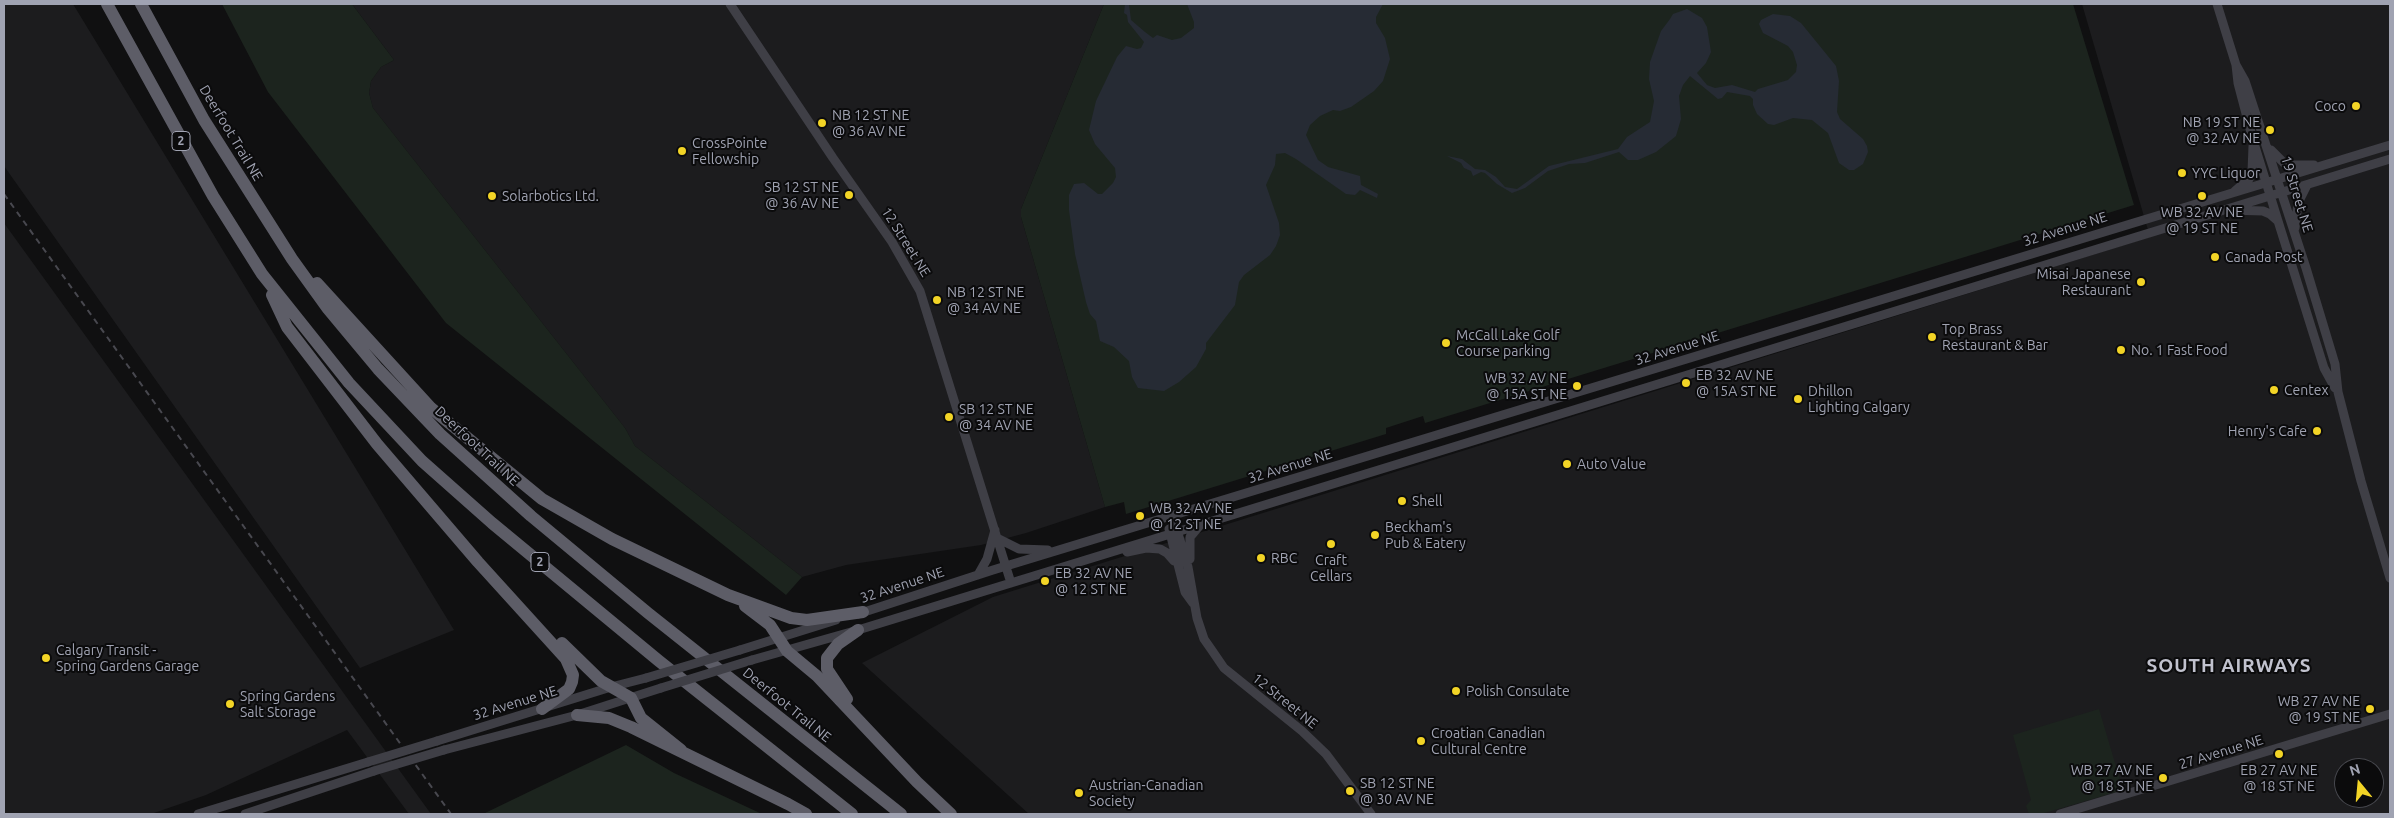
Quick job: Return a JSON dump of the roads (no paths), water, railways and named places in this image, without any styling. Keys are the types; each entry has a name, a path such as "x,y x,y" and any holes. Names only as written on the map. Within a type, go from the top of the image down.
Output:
{"highway":[{"name":"2","path":"107,4 213,196 262,274 349,383 422,461 492,523 658,661 852,814"},
{"name":"Deerfoot Trail NE","path":"140,4 204,120 292,259 328,309 378,369 440,434 516,504 648,613 901,814"},
{"path":"292,259 330,296 430,408 542,499 612,539 728,595 791,618 807,620 863,612"},
{"path":"262,274 287,327 376,444 478,562 566,659 573,675 569,689 542,709"},
{"path":"478,562 601,681 631,698 641,718 681,750"},
{"path":"728,595 761,617 786,651 817,676 951,814"},
{"path":"858,630 831,651 827,658 827,669 842,692 894,757"},
{"path":"578,714 609,718 681,750 806,814"}],"main road":[{"name":"12 Street NE","path":"730,4 833,158 892,242 920,291 1011,583"},
{"name":"19 Street NE","path":"2217,4 2236,65 2238,83 2253,140 2278,221 2324,368 2338,392"},
{"name":"19 Street NE","path":"2236,65 2245,81 2267,144 2295,234 2334,364 2338,392 2361,481 2390,578"},
{"path":"2232,193 2248,180 2252,172 2253,140"},
{"path":"2267,144 2286,165 2324,165"},
{"name":"32 Avenue NE","path":"198,814 611,687 740,650 1058,550 2278,180 2390,144"},
{"name":"32 Avenue NE","path":"245,814 374,771 578,714 752,660 858,630 2390,159"},
{"path":"2295,234 2298,203 2307,185"},
{"path":"2224,210 2262,211 2270,214 2278,221"},
{"name":"12 Street NE","path":"1169,517 1177,565 1185,592 1193,602"},
{"path":"1188,567 1190,537 1201,524"},
{"name":"12 Street NE","path":"1173,532 1188,567 1193,590 1193,602 1204,638 1224,668 1302,731 1326,754 1371,814"},
{"path":"978,575 987,559 996,533 1019,549 1058,550"},
{"path":"1100,555 1121,554 1153,548 1167,553 1177,565"},
{"name":"27 Avenue NE","path":"2060,814 2390,714"}],"railway":[{"path":"4,194 451,814"}],"place":[{"name":"Coco","path":"2356,106"},
{"name":"NB 12 ST NE @ 36 AV NE","path":"822,123"},
{"name":"NB 19 ST NE @ 32 AV NE","path":"2270,130"},
{"name":"CrossPointe Fellowship","path":"682,151"},
{"name":"YYC Liquor","path":"2182,173"},
{"name":"SB 12 ST NE @ 36 AV NE","path":"849,195"},
{"name":"Solarbotics Ltd.","path":"492,196"},
{"name":"WB 32 AV NE @ 19 ST NE","path":"2202,196"},
{"name":"Canada Post","path":"2215,257"},
{"name":"Misai Japanese Restaurant","path":"2141,282"},
{"name":"NB 12 ST NE @ 34 AV NE","path":"937,300"},
{"name":"Top Brass Restaurant & Bar","path":"1932,337"},
{"name":"McCall Lake Golf Course parking","path":"1446,343"},
{"name":"No. 1 Fast Food","path":"2121,350"},
{"name":"EB 32 AV NE @ 15A ST NE","path":"1686,383"},
{"name":"WB 32 AV NE @ 15A ST NE","path":"1577,386"},
{"name":"Centex","path":"2274,390"},
{"name":"Dhillon Lighting Calgary","path":"1798,399"},
{"name":"SB 12 ST NE @ 34 AV NE","path":"949,417"},
{"name":"Henry's Cafe","path":"2317,431"},
{"name":"Auto Value","path":"1567,464"},
{"name":"Shell","path":"1402,501"},
{"name":"WB 32 AV NE @ 12 ST NE","path":"1140,516"},
{"name":"Beckham's Pub & Eatery","path":"1375,535"},
{"name":"Craft Cellars","path":"1331,544"},
{"name":"RBC","path":"1261,558"},
{"name":"EB 32 AV NE @ 12 ST NE","path":"1045,581"},
{"name":"Calgary Transit - Spring Gardens Garage","path":"46,658"},
{"name":"Polish Consulate","path":"1456,691"},
{"name":"Spring Gardens Salt Storage","path":"230,704"},
{"name":"WB 27 AV NE @ 19 ST NE","path":"2370,709"},
{"name":"Croatian Canadian Cultural Centre","path":"1421,741"},
{"name":"EB 27 AV NE @ 18 ST NE","path":"2279,754"},
{"name":"WB 27 AV NE @ 18 ST NE","path":"2163,778"},
{"name":"SB 12 ST NE @ 30 AV NE","path":"1350,791"},
{"name":"Austrian-Canadian Society","path":"1079,793"}],"district":[{"name":"SOUTH AIRWAYS","path":"2229,666"}]}
